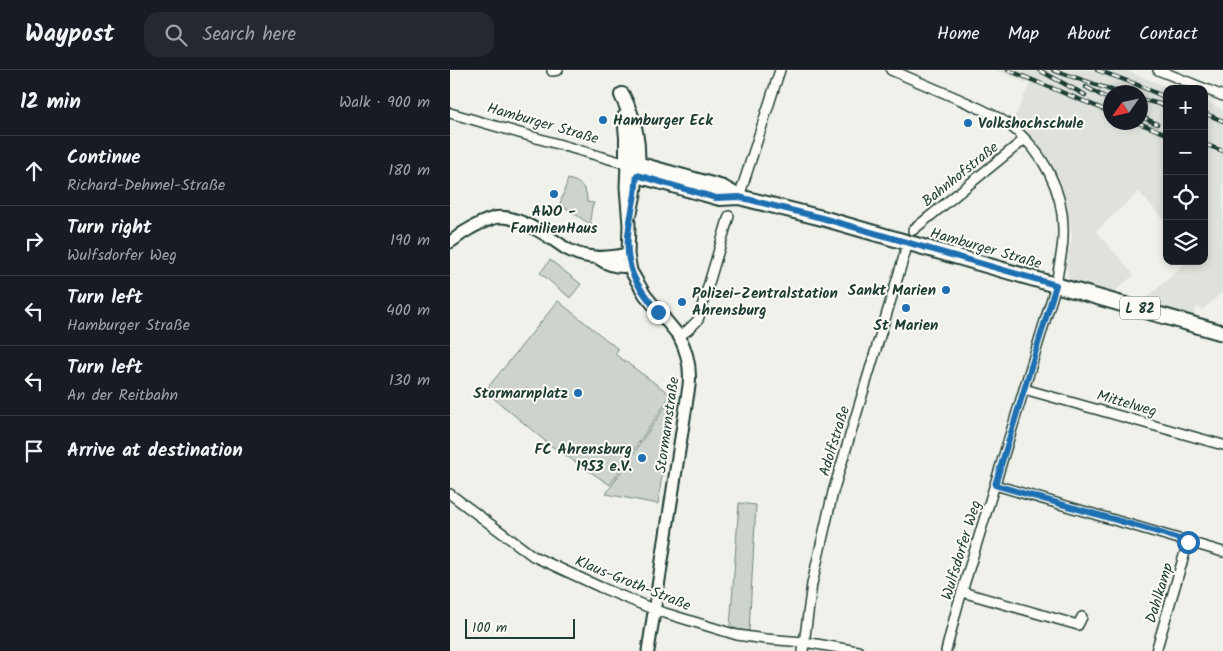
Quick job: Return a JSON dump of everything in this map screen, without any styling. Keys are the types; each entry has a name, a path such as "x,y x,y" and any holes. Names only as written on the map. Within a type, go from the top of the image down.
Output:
{"main road":[{"name":"Hamburger Straße","path":"634,168 716,198 739,197 822,218 911,236 1056,285 1223,332"}],"street":[{"path":"739,197 780,70"},
{"name":"Bahnhofstraße","path":"891,70 981,109 1008,124 1035,151 1055,184 1059,201 1064,236 1056,285"},
{"path":"1158,70 1223,96"},
{"name":"Hamburger Straße","path":"450,113 634,168"},
{"name":"Bahnhofstraße","path":"911,236 1025,139"},
{"path":"450,242 464,232 494,218 509,218 534,228 570,251 582,255 629,260 629,225 635,194 634,168"},
{"path":"679,336 698,320 729,216"},
{"path":"450,236 464,232"},
{"name":"Adolfstraße","path":"803,647 814,576 833,492 911,236"},
{"name":"Stormarnstraße","path":"629,260 634,276 645,296 683,343 689,364 690,378 648,651"},
{"name":"Wulfsdorfer Weg","path":"946,651 962,592 1056,285"},
{"name":"Mittelweg","path":"1024,389 1223,445"},
{"path":"995,485 1223,552"},
{"name":"Klaus-Groth-Straße","path":"450,494 533,556 600,588 655,610 737,635 803,647 858,651"},
{"name":"Dahlkamp","path":"1156,651 1188,542"},
{"path":"962,592 1078,626 1082,617"}],"shaded area":[{"path":"995,70 1125,70 1163,85 1163,219 1139,192 1096,231 1134,275 1114,292 1070,279 1066,266 1072,236 1062,185 1057,174 1037,148 1008,130 1030,84"},
{"path":"1208,103 1223,109 1223,292 1202,310 1197,306 1193,318 1140,304 1184,265 1208,265"},
{"path":"568,179 582,186 585,189 587,202 594,203 592,206 591,225 560,204"},
{"path":"550,260 581,284 570,298 540,273"},
{"name":"Stormarnplatz","path":"558,301 618,349 615,354 671,395 610,485 550,445 485,391"},
{"path":"671,398 658,504 606,494"},
{"path":"739,503 756,505 749,631 730,628"}],"railway":[{"path":"1008,70 1103,109"},
{"path":"1039,70 1085,95"},
{"path":"1053,70 1103,87"},
{"path":"1097,70 1163,96"},
{"path":"1086,87 1103,96"},
{"path":"1148,101 1163,105"},
{"path":"1208,115 1223,121"},
{"path":"1148,120 1157,124"},
{"path":"1148,127 1163,132"},
{"path":"1208,145 1223,151"}],"place":[{"name":"Hamburger Eck","path":"603,120"},
{"name":"Volkshochschule","path":"968,123"},
{"name":"AWO - FamilienHaus","path":"554,194"},
{"name":"Sankt Marien","path":"946,290"},
{"name":"Polizei-Zentralstation Ahrensburg","path":"682,302"},
{"name":"St Marien","path":"906,308"},
{"name":"Stormarnplatz","path":"578,393"},
{"name":"FC Ahrensburg 1953 e.V.","path":"642,458"}],"route":[{"path":"658,312 645,296 631,270 628,254 629,225 637,175 716,198 739,197 822,218 1056,285 995,485 1188,542"}]}
